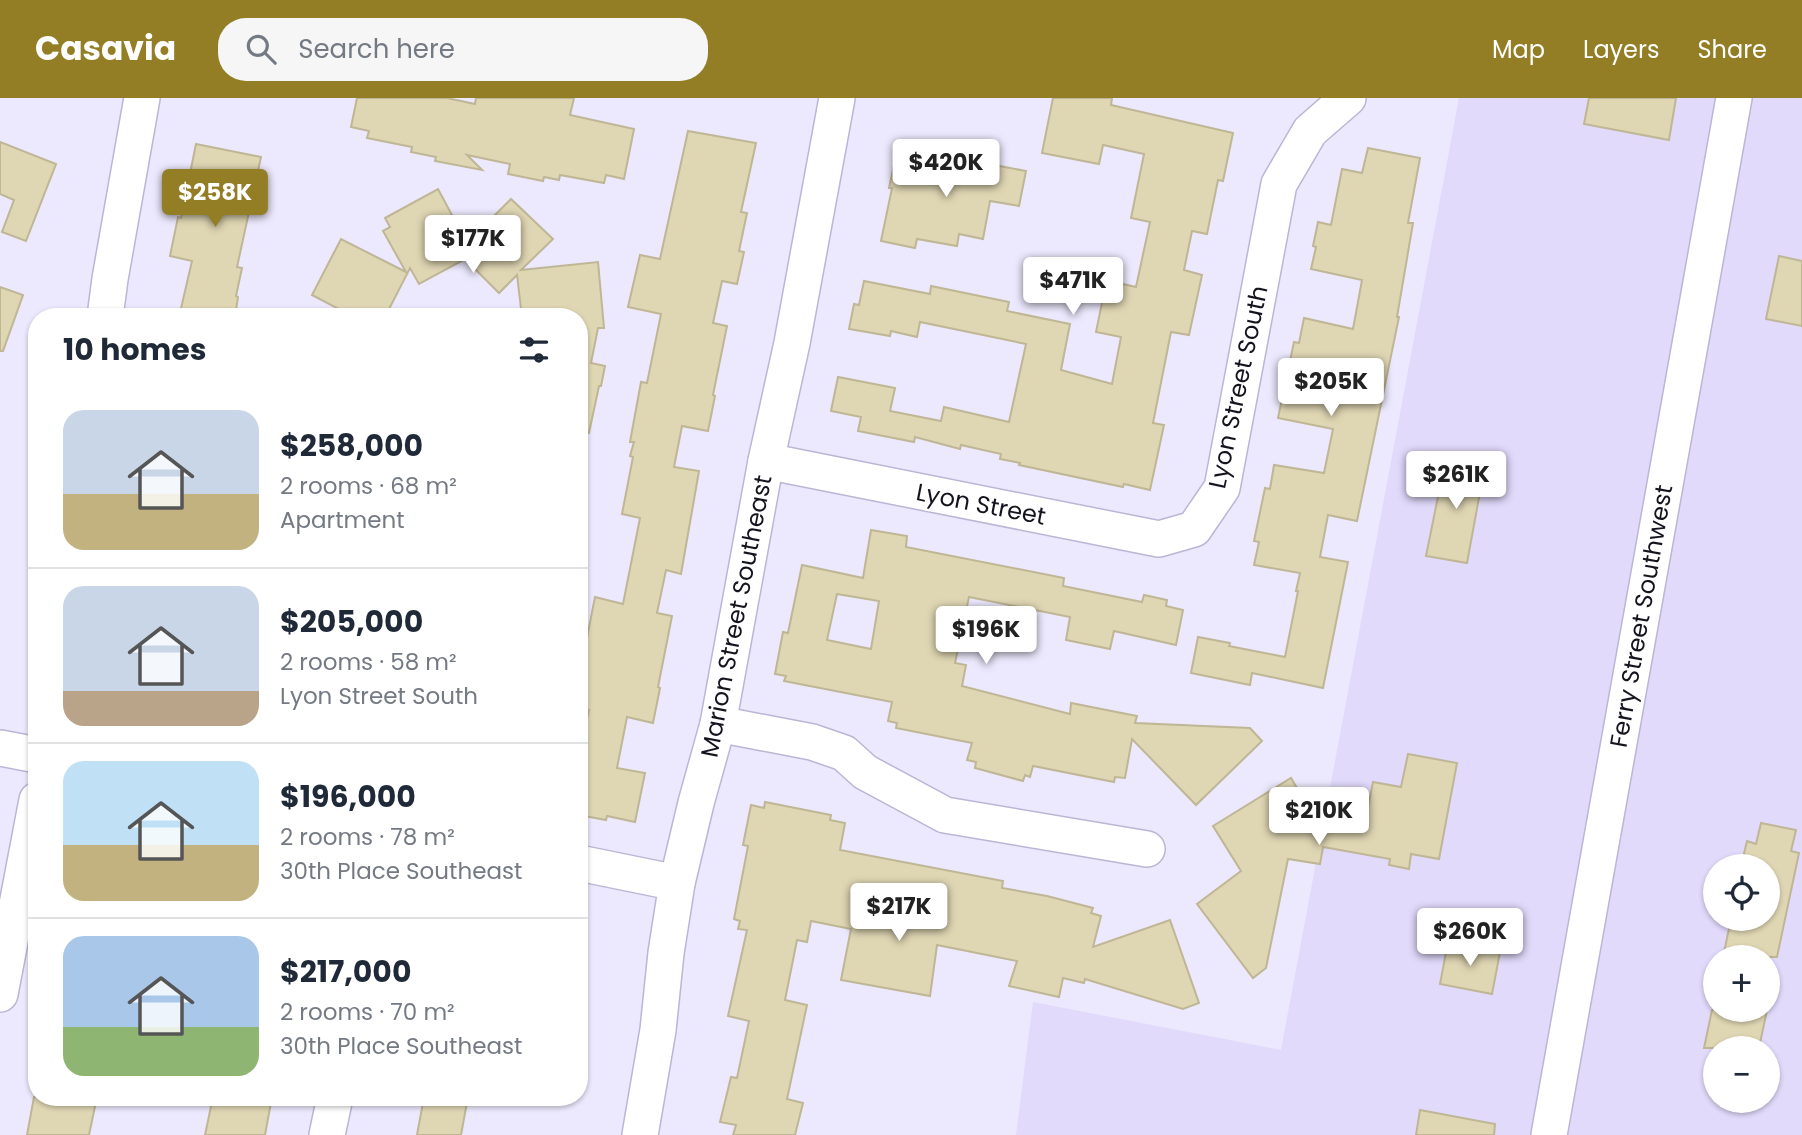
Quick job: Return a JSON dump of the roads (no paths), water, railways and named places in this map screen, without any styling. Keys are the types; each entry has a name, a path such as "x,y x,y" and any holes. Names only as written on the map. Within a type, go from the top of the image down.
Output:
{"street":[{"path":"106,308 142,98"},
{"name":"Marion Street Southeast","path":"640,1135 658,1030 677,883 718,724 837,98"},
{"name":"Lyon Street South","path":"1194,529 1222,488 1279,184 1310,131 1348,98"},
{"name":"Ferry Street Southwest","path":"1549,1135 1734,98"},
{"name":"Lyon Street","path":"766,461 1159,539 1194,529"},
{"path":"718,724 812,742 844,753 866,772 945,815 1147,849"},
{"path":"0,747 28,753"},
{"path":"0,994 28,847"},
{"path":"588,865 677,883"},
{"path":"327,1135 333,1106"}]}
